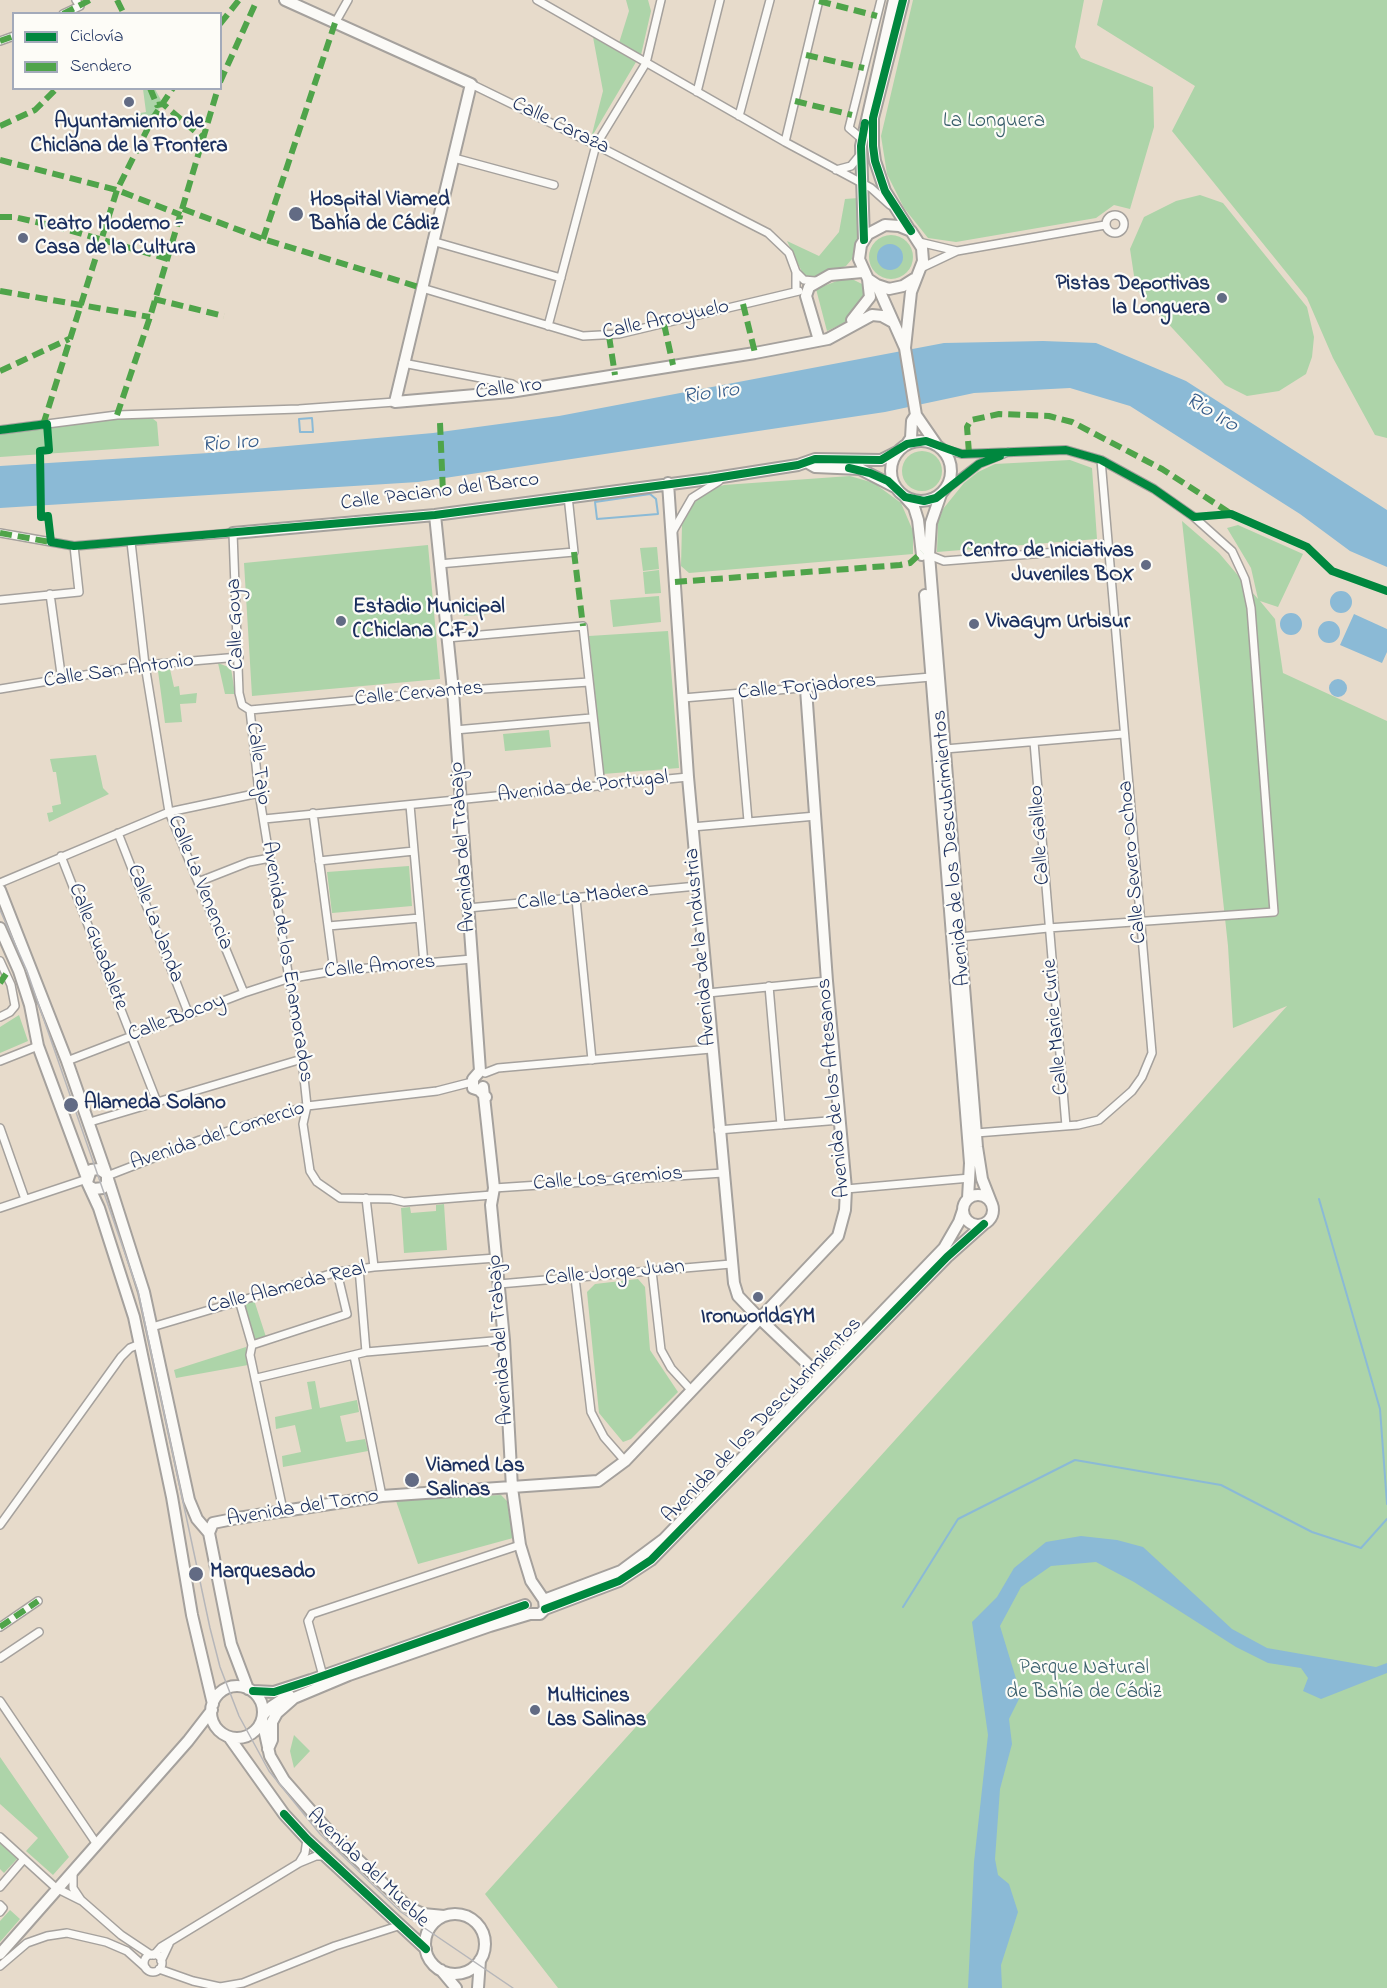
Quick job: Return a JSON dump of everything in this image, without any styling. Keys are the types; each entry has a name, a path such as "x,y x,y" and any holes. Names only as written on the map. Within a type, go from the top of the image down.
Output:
{"main road":[{"name":"Calle Caraza","path":"285,0 471,84"},
{"path":"864,240 862,145 894,0"},
{"path":"903,0 872,131 874,161 879,175 897,212 919,242 923,255 921,268 914,279 905,348"},
{"path":"395,402 471,84"},
{"path":"911,231 899,225 885,225 873,230 864,240 859,252 869,279 905,348 916,415 929,438 950,459 952,472 943,492 924,501 905,497 896,488 891,470 897,452 911,438 912,421 916,415"},
{"path":"819,340 801,293 815,281 830,275 869,279 896,288 914,279"},
{"name":"Calle Iro","path":"819,340 850,322 865,307 870,297 869,279"},
{"name":"Calle Iro","path":"395,402 488,394 755,352 838,336 872,315 882,316 893,322"},
{"path":"907,444 926,441 940,447"},
{"name":"Calle Paciano del Barco","path":"233,533 435,515 731,476 808,463 815,459 881,460 897,452"},
{"name":"Calle Paciano del Barco","path":"808,463 816,467 860,470 888,481 896,488"},
{"name":"Avenida de la Industria","path":"668,483 687,777 708,993 718,1130 735,1290 759,1318 820,1376"},
{"name":"Avenida de los Descubrimientos","path":"943,492 931,523 930,555 976,1134 980,1168 991,1202"},
{"name":"Avenida de los Descubrimientos","path":"905,497 914,507 921,531 970,1178 968,1198"},
{"name":"Avenida del Trabajo","path":"435,515 453,691 472,959 483,1072"},
{"name":"Avenida de los Artesanos","path":"512,1488 597,1481 625,1461 838,1236 845,1210 846,1189 827,981 806,689"},
{"path":"0,890 90,1122 144,1292 189,1500 197,1519 209,1533 231,1644 251,1690 262,1704 263,1717"},
{"path":"0,928 20,971 38,1046 125,1284 172,1497 213,1721 224,1734"},
{"path":"480,1089 474,1076 483,1072"},
{"name":"Avenida del Trabajo","path":"480,1089 493,1192 512,1488 520,1545 531,1581"},
{"path":"87,1181 93,1170 107,1176"},
{"path":"87,1181 99,1190 105,1186 107,1176"},
{"path":"980,1195 991,1202 993,1214 984,1224 975,1225 968,1221 963,1210 968,1198 980,1195"},
{"name":"Avenida de los Descubrimientos","path":"543,1602 621,1571 652,1550 944,1248 963,1210"},
{"name":"Avenida de los Descubrimientos","path":"543,1602 619,1581 651,1560 947,1257 984,1224"},
{"name":"Avenida del Torno","path":"209,1533 213,1523 283,1510 382,1496 512,1488"},
{"path":"531,1581 543,1602"},
{"path":"531,1581 528,1606 537,1616 543,1602"},
{"path":"0,1954 188,1741 219,1695 228,1688 238,1686 251,1690 274,1692 543,1602"},
{"path":"268,1749 272,1740 273,1722 285,1705 294,1698 528,1606"},
{"path":"188,1741 209,1731 248,1736 257,1729 271,1707 296,1692 349,1675"},
{"name":"Avenida del Mueble","path":"263,1717 268,1749 276,1768 295,1795 398,1900 423,1914 444,1916"},
{"name":"Avenida del Mueble","path":"224,1734 284,1814 307,1839 398,1926 426,1949"},
{"path":"456,1988 431,1962 426,1949 428,1931 444,1916 459,1914 479,1925 485,1940 480,1960 478,1988"},
{"path":"441,1970 461,1973 480,1960"}],"street":[{"path":"335,23 348,0"},
{"path":"537,0 877,192 897,212"},
{"path":"548,327 596,145 646,63 661,0"},
{"path":"697,92 720,0"},
{"path":"739,116 770,0"},
{"path":"785,142 819,0"},
{"path":"836,170 851,166 862,145 849,128 881,0"},
{"path":"66,12 78,3"},
{"name":"Calle Caraza","path":"471,84 768,233 789,253 801,293"},
{"path":"454,158 554,185"},
{"path":"921,268 957,251 1106,225"},
{"path":"432,241 561,278"},
{"path":"919,242 957,251"},
{"path":"796,272 804,280 815,281"},
{"name":"Calle Arroyuelo","path":"422,288 583,336 609,336 801,293"},
{"path":"403,363 512,384 520,389"},
{"path":"488,394 494,387 489,379"},
{"name":"Calle Iro","path":"0,430 117,415 395,402"},
{"path":"940,447 962,454 1066,450 1101,460 1154,489 1194,517 1232,551 1245,579 1251,608 1274,912 1048,928 960,937"},
{"path":"943,492 979,464 1008,452"},
{"name":"Calle Severo Ochoa","path":"976,1134 1089,1123 1108,1114 1132,1090 1149,1064 1152,1037 1139,921 1101,460"},
{"path":"671,536 692,498 712,483 731,476"},
{"path":"439,564 574,552 567,496"},
{"name":"Calle Paciano del Barco","path":"0,533 74,546 233,533"},
{"name":"Calle Goya","path":"233,533 239,693 242,705 250,710"},
{"name":"Calle La Venencia","path":"131,542 145,665 169,812 244,993"},
{"path":"0,600 79,592 74,546"},
{"path":"930,555 944,561 956,561 1108,548"},
{"path":"50,594 62,681"},
{"path":"447,638 583,626 591,718 601,787"},
{"name":"Calle San Antonio","path":"0,689 62,681 145,665 239,657"},
{"name":"Calle Forjadores","path":"683,698 931,677"},
{"name":"Calle Cervantes","path":"250,710 453,691 589,682"},
{"path":"737,694 748,821"},
{"name":"Calle Tajo","path":"250,710 264,819"},
{"path":"455,730 591,718"},
{"path":"945,749 1123,734"},
{"name":"Calle Galileo","path":"1034,742 1048,928"},
{"name":"Avenida de Portugal","path":"264,819 687,777"},
{"path":"0,883 169,812 259,793"},
{"path":"410,805 424,964"},
{"path":"313,813 334,971"},
{"path":"692,827 816,816"},
{"name":"Avenida de los Enamorados","path":"264,819 302,1059 307,1106 303,1124 307,1161 314,1176 340,1198 366,1198"},
{"name":"Calle La Janda","path":"118,833 189,1015"},
{"path":"320,861 414,851"},
{"name":"Calle Guadalete","path":"62,856 157,1102"},
{"path":"198,882 249,862 270,858"},
{"name":"Calle La Madera","path":"468,908 697,886"},
{"path":"576,899 592,1060"},
{"path":"328,926 420,918"},
{"name":"Calle Marie Curie","path":"1048,928 1066,1126"},
{"name":"Calle Amores","path":"288,979 334,971 472,959"},
{"path":"0,961 15,1006 10,1012 0,1017"},
{"path":"0,983 6,975"},
{"name":"Calle Bocoy","path":"67,1061 244,993 288,979"},
{"path":"708,993 827,981"},
{"path":"769,986 781,1125"},
{"path":"0,1061 38,1046"},
{"path":"483,1072 498,1068 711,1049"},
{"path":"90,1122 302,1059"},
{"name":"Avenida del Comercio","path":"107,1176 200,1140 307,1106 438,1091 480,1089"},
{"path":"718,1130 840,1120"},
{"path":"0,1128 3,1146 25,1200"},
{"name":"Calle Los Gremios","path":"366,1198 373,1200 391,1198 404,1202 493,1192 723,1173"},
{"path":"846,1189 970,1178"},
{"path":"0,1208 87,1181"},
{"path":"366,1198 374,1267"},
{"name":"Calle Alameda Real","path":"152,1327 337,1272 359,1268 496,1258"},
{"name":"Calle Jorge Juan","path":"499,1284 731,1264"},
{"path":"359,1268 366,1352"},
{"path":"652,1271 661,1350 671,1368 692,1391"},
{"path":"252,1345 347,1314 337,1272"},
{"path":"575,1278 591,1412 604,1437 625,1461"},
{"path":"239,1300 252,1345 250,1355 257,1378 283,1510"},
{"path":"257,1378 366,1352 504,1340"},
{"path":"0,1525 121,1358 130,1348 140,1344"},
{"path":"354,1356 382,1496"},
{"path":"323,1676 308,1621 312,1614 520,1545"},
{"path":"0,1627 38,1602"},
{"path":"0,1658 39,1632"},
{"path":"0,1701 96,1843"},
{"path":"0,1837 57,1888 81,1900 121,1935 152,1955 160,1965 193,1981 220,1987 238,1984 398,1926"},
{"path":"299,1863 305,1853 307,1839"},
{"path":"146,1968 144,1962 161,1947 299,1863 312,1857 325,1856"},
{"path":"0,1887 24,1859"},
{"path":"73,1870 73,1888 81,1900"},
{"path":"0,1966 27,1944 47,1936 67,1933 106,1942 136,1956"},
{"path":"121,1935 146,1968 152,1972 160,1965 169,1944"}],"green space":[{"path":"626,0 648,0 651,11 641,55 619,43 629,11"},
{"name":"La Longuera","path":"913,0 1084,0 1075,47 1081,58 1153,87 1154,127 1130,209 1114,205 1096,218 956,242 928,238 904,208 887,174 881,136"},
{"path":"1103,0 1387,0 1387,438 1375,435 1333,358 1307,298 1172,131 1195,86 1097,25"},
{"path":"593,37 636,62 591,138 603,91"},
{"path":"143,90 156,90 161,100 165,100 153,118 134,116 134,114 146,112"},
{"name":"Pistas Deportivas la Longuera","path":"1200,195 1223,203 1307,307 1314,337 1312,357 1306,374 1279,391 1247,396 1225,385 1136,289 1130,249 1144,217 1176,201"},
{"path":"858,198 857,238 852,259 846,266 810,278 803,274 787,241 819,256 839,232 845,199"},
{"path":"891,235 907,241 913,257 907,273 891,279 875,273 869,257 875,241"},
{"path":"842,279 852,279 864,285 865,295 848,321 827,331 816,289"},
{"path":"117,415 152,418 157,422 159,446 0,457 0,430"},
{"path":"922,451 936,457 942,471 936,485 922,491 908,485 902,471 908,457"},
{"path":"1070,460 1092,468 1097,539 937,552 938,522 943,509 964,483 978,472 995,464"},
{"path":"850,476 874,483 901,503 913,531 913,554 689,573 681,566 682,525 694,503 711,489 724,485"},
{"name":"Parque Natural de Bahía de Cádiz","path":"1182,521 1219,553 1258,599 1251,568 1227,528 1238,525 1303,554 1278,607 1260,601 1275,619 1283,673 1387,721 1387,1988 558,1988 485,1894 1287,1006 1233,1028 1228,946"},
{"name":"Estadio Municipal (Chiclana C.F.)","path":"428,545 440,679 252,696 244,563"},
{"path":"657,547 659,569 643,571 640,548"},
{"path":"659,570 661,593 645,594 643,572"},
{"path":"659,596 661,622 613,627 610,600"},
{"path":"486,602 488,614 464,616 463,605"},
{"path":"668,631 679,768 603,774 589,636"},
{"path":"218,663 231,668 235,694 225,694"},
{"path":"170,669 174,687 179,686 180,695 197,693 196,703 180,704 182,722 165,723 158,671"},
{"path":"549,730 551,747 505,751 503,734"},
{"path":"96,755 103,788 109,794 49,822 47,813 53,812 52,806 61,804 56,772 53,772 50,759"},
{"path":"409,866 412,906 332,913 327,872"},
{"path":"19,1015 28,1041 0,1053 0,1027"},
{"path":"444,1204 447,1250 404,1253 401,1208 410,1207 411,1213 436,1211 436,1205"},
{"path":"638,1279 645,1287 650,1350 678,1392 631,1439 623,1442 599,1413 587,1292 595,1284"},
{"path":"254,1300 266,1337 254,1341 242,1304"},
{"path":"246,1347 248,1365 176,1378 174,1370"},
{"path":"315,1381 320,1408 357,1400 359,1412 340,1416 346,1442 365,1439 368,1451 283,1467 282,1456 301,1452 295,1425 276,1429 275,1417 312,1409 307,1382"},
{"path":"501,1495 507,1501 513,1538 418,1564 396,1501"},
{"path":"294,1735 310,1751 294,1768 290,1751"},
{"path":"0,1757 69,1857 53,1875 26,1851 38,1838 0,1804"},
{"path":"0,1843 17,1859 4,1873 0,1869"},
{"path":"10,1910 20,1919 0,1942 0,1921"}],"water":[{"path":"890,244 900,247 903,257 900,267 890,270 880,267 877,257 880,247"},
{"name":"Rio Iro","path":"1043,341 1096,343 1186,381 1387,510 1387,567 1350,551 1300,514 1130,406 1070,388 974,393 885,412 418,482 0,508 0,466 209,453 433,433 559,416 944,343"},
{"path":"1337,591 1345,591 1352,598 1352,606 1345,613 1337,613 1330,606 1330,598"},
{"path":"1287,613 1295,613 1302,620 1302,628 1295,635 1287,635 1280,628 1280,620"},
{"path":"1354,614 1387,629 1387,652 1382,663 1340,645"},
{"path":"1325,621 1333,621 1340,628 1340,636 1333,643 1325,643 1318,636 1318,628"},
{"path":"1334,679 1342,679 1347,684 1345,695 1334,697 1329,692 1329,684"},
{"path":"1081,1536 1117,1540 1143,1547 1232,1629 1267,1648 1376,1667 1387,1663 1387,1673 1321,1699 1303,1691 1308,1678 1301,1668 1268,1663 1236,1647 1134,1582 1096,1562 1051,1566 1021,1587 1000,1626 1021,1695 1009,1719 1012,1744 1000,1789 995,1859 998,1875 1009,1884 1018,1912 1001,1965 1002,1988 968,1988 974,1862 988,1735 972,1622 997,1597 1014,1568 1046,1542"}],"waterway":[{"path":"312,418 313,432 300,432 299,419 312,418"},
{"path":"650,494 656,499 658,514 597,519 595,502 650,494"},
{"path":"1319,1199 1380,1409 1387,1504"},
{"path":"903,1607 958,1519 1075,1460 1221,1485 1312,1532 1361,1548 1387,1519"}],"tram line":[{"path":"0,910 27,971 138,1291 210,1628 220,1667 239,1716 269,1771 320,1834 401,1912 513,1988"}],"marked path":[{"path":"67,12 90,0"},
{"path":"117,0 123,12"},
{"path":"222,21 239,0"},
{"path":"222,78 257,0"},
{"path":"819,1 877,16"},
{"path":"263,239 335,23"},
{"path":"0,41 12,37"},
{"path":"806,55 864,68"},
{"path":"0,126 35,110 55,90"},
{"path":"151,90 157,105 163,104 203,138"},
{"path":"43,425 117,190 153,118 172,90"},
{"path":"117,415 150,317 217,90"},
{"path":"795,101 852,115"},
{"path":"0,160 117,190 181,215"},
{"path":"183,209 263,239 422,288"},
{"path":"0,217 14,217 58,227 168,259"},
{"path":"0,291 150,317"},
{"path":"154,299 224,316"},
{"path":"743,304 755,353"},
{"path":"664,324 673,365"},
{"path":"609,336 615,375"},
{"path":"0,371 69,339"},
{"path":"969,453 967,427 971,420 999,414 1049,416 1072,422 1162,469 1230,513"},
{"path":"440,423 443,493"},
{"path":"0,533 56,543"},
{"path":"574,552 583,626"},
{"path":"675,582 900,565 910,563 922,552"},
{"path":"0,983 6,974"},
{"path":"0,1627 38,1601"}],"cycle path":[{"path":"903,0 873,118 873,146 875,161 885,191 911,231"},
{"path":"864,240 861,146 865,123"},
{"path":"0,430 47,424 49,450 40,451 41,517 48,516 51,542 74,546 435,515 709,479 798,465 815,459 881,460 907,444 926,441 962,454 1066,450 1101,460 1154,489 1194,517 1231,514 1307,547 1332,571 1387,591"},
{"path":"849,468 870,473 888,481 905,497 924,501 936,498 979,464 1000,456"},
{"path":"545,1609 619,1581 651,1560 947,1257 984,1224"},
{"path":"253,1691 274,1692 525,1605"},
{"path":"284,1814 307,1839 426,1949"}],"place":[{"name":"Ayuntamiento de Chiclana de la Frontera","path":"129,102"},
{"name":"Hospital Viamed Bahía de Cádiz","path":"296,214"},
{"name":"Teatro Moderno - Casa de la Cultura","path":"23,238"},
{"name":"Pistas Deportivas la Longuera","path":"1222,298"},
{"name":"Centro de Iniciativas Juveniles BOX","path":"1146,565"},
{"name":"Estadio Municipal (Chiclana C.F.)","path":"341,621"},
{"name":"VivaGym Urbisur","path":"974,624"},
{"name":"Alameda Solano","path":"71,1105"},
{"name":"IronworldGYM","path":"758,1297"},
{"name":"Viamed Las Salinas","path":"412,1480"},
{"name":"Marquesado","path":"196,1574"},
{"name":"Multicines Las Salinas","path":"535,1710"}]}
